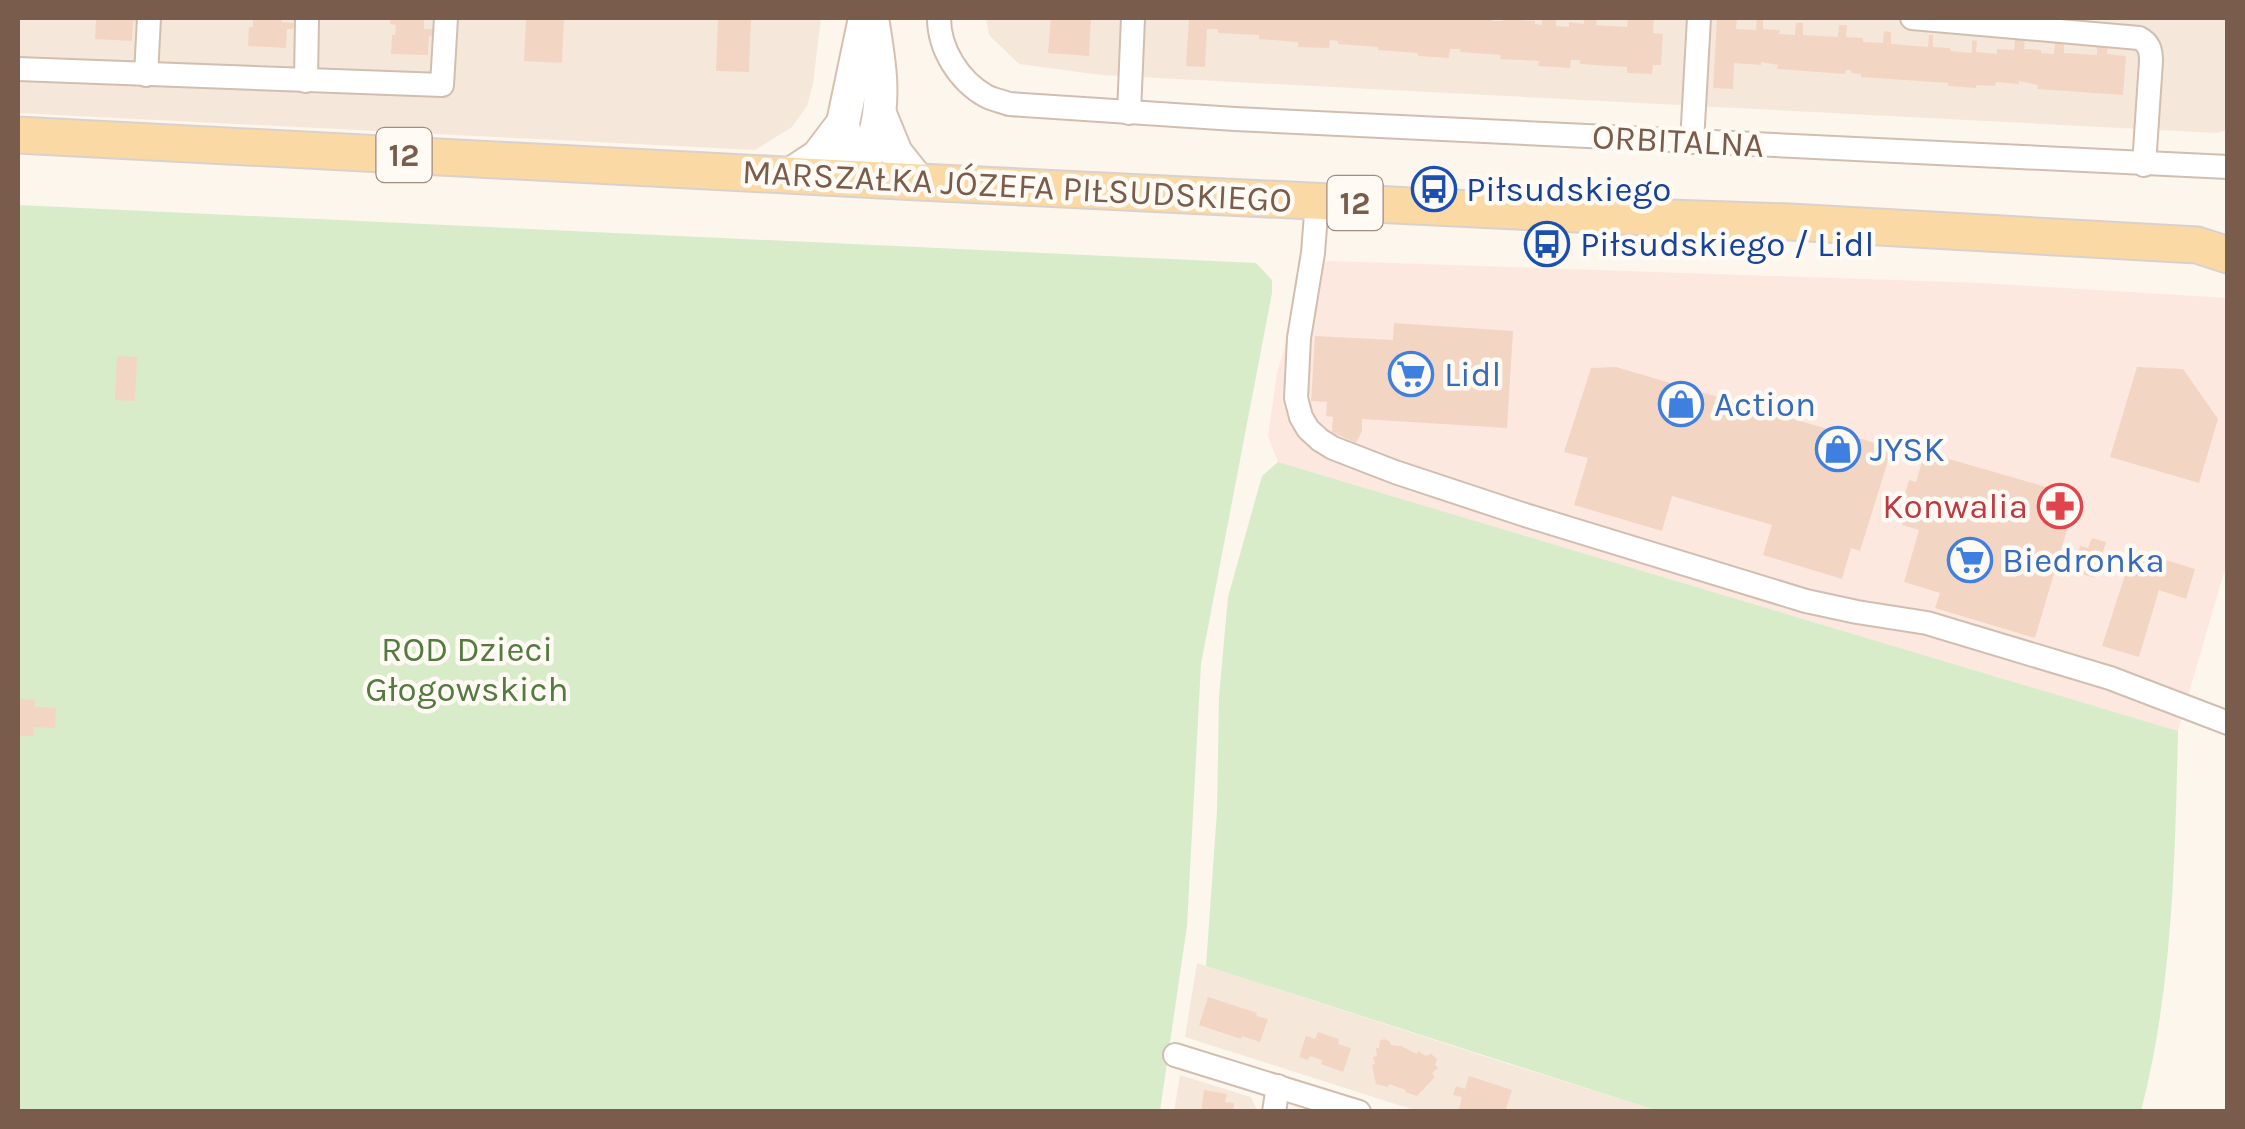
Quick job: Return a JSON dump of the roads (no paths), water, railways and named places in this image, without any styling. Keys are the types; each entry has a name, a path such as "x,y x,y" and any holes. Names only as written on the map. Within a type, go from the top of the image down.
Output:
{"main road":[{"name":"MARSZAŁKA JÓZEFA PIŁSUDSKIEGO","path":"18,135 2217,245"}],"street":[{"path":"146,75 149,18"},
{"path":"306,81 308,18"},
{"path":"18,69 442,86 446,18"},
{"path":"856,178 875,138 880,114 880,62 868,18"},
{"path":"791,174 818,156 842,123 868,18"},
{"name":"ORBITALNA","path":"939,18 942,42 964,78 986,96 1009,104 2228,168"},
{"path":"1129,112 1133,18"},
{"path":"1692,142 1699,18"},
{"path":"1912,18 2145,41 2151,61 2144,165"},
{"path":"880,114 896,153 919,182"},
{"path":"842,123 856,178"},
{"path":"1316,202 1313,253 1298,338 1296,398 1308,428 1333,448 1525,515 1806,600 1928,622 2121,681 2227,721"},
{"path":"1176,1055 1359,1112"},
{"path":"1274,1112 1278,1086"}],"place":[{"name":"Piłsudskiego","path":"1434,189"},
{"name":"Piłsudskiego / Lidl","path":"1547,244"},
{"name":"Lidl","path":"1411,374"},
{"name":"Action","path":"1681,404"},
{"name":"JYSK","path":"1838,449"},
{"name":"Konwalia","path":"2060,506"},
{"name":"Biedronka","path":"1970,560"}],"park label":[{"name":"ROD Dzieci Głogowskich","path":"467,669"}]}
